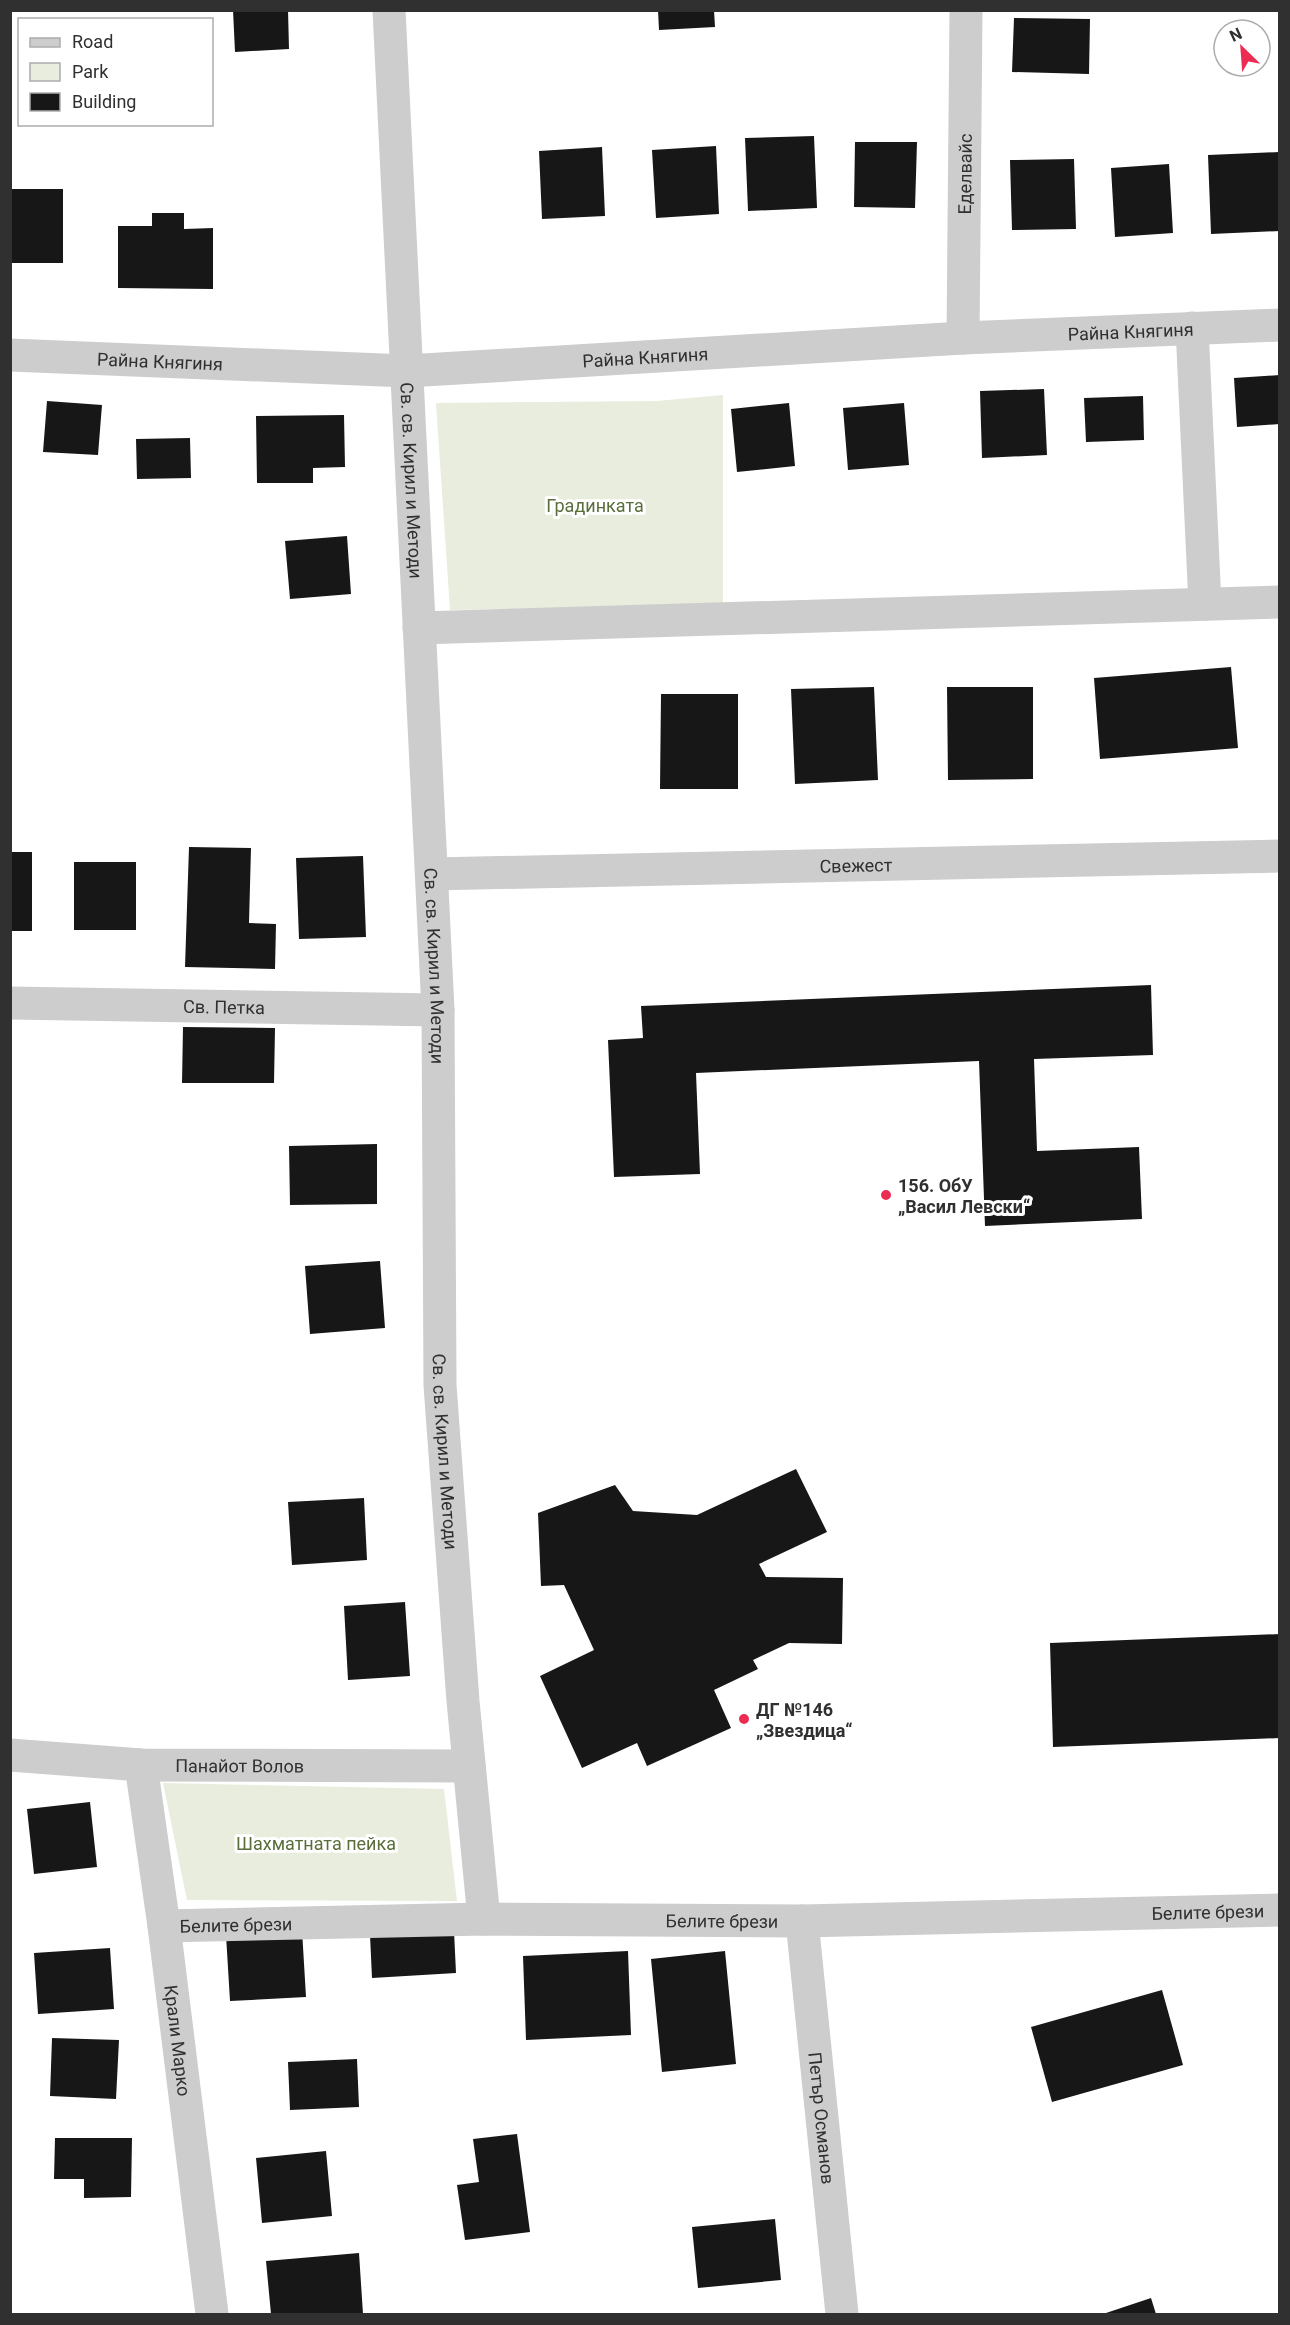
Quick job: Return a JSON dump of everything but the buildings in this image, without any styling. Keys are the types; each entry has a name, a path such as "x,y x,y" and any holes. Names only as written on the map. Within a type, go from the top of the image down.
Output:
{"street":[{"name":"Св. св. Кирил и Методи","path":"389,10 433,874 438,1010 440,1385 469,1766 484,1919"},
{"name":"Еделвайс","path":"963,338 966,10"},
{"name":"Райна Княгиня","path":"10,355 407,371 963,338 1280,325"},
{"path":"1192,328 1205,604"},
{"path":"419,628 1280,602"},
{"name":"Свежест","path":"433,874 1280,856"},
{"name":"Св. Петка","path":"10,1003 438,1010"},
{"name":"Панайот Волов","path":"10,1755 141,1765 469,1766"},
{"name":"Крали Марко","path":"141,1765 164,1926 212,2314"},
{"name":"Белите брези","path":"164,1926 484,1919 802,1921 1280,1910"},
{"name":"Петър Османов","path":"802,1921 842,2314"}],"green space":[{"name":"Градинката","path":"723,395 723,606 450,610 436,403 657,401"},
{"name":"Шахматната пейка","path":"163,1783 444,1789 457,1901 187,1900"}],"place":[{"name":"156. ОбУ „Васил Левски“","path":"886,1195"},
{"name":"ДГ №146 „Звездица“","path":"744,1719"}]}
